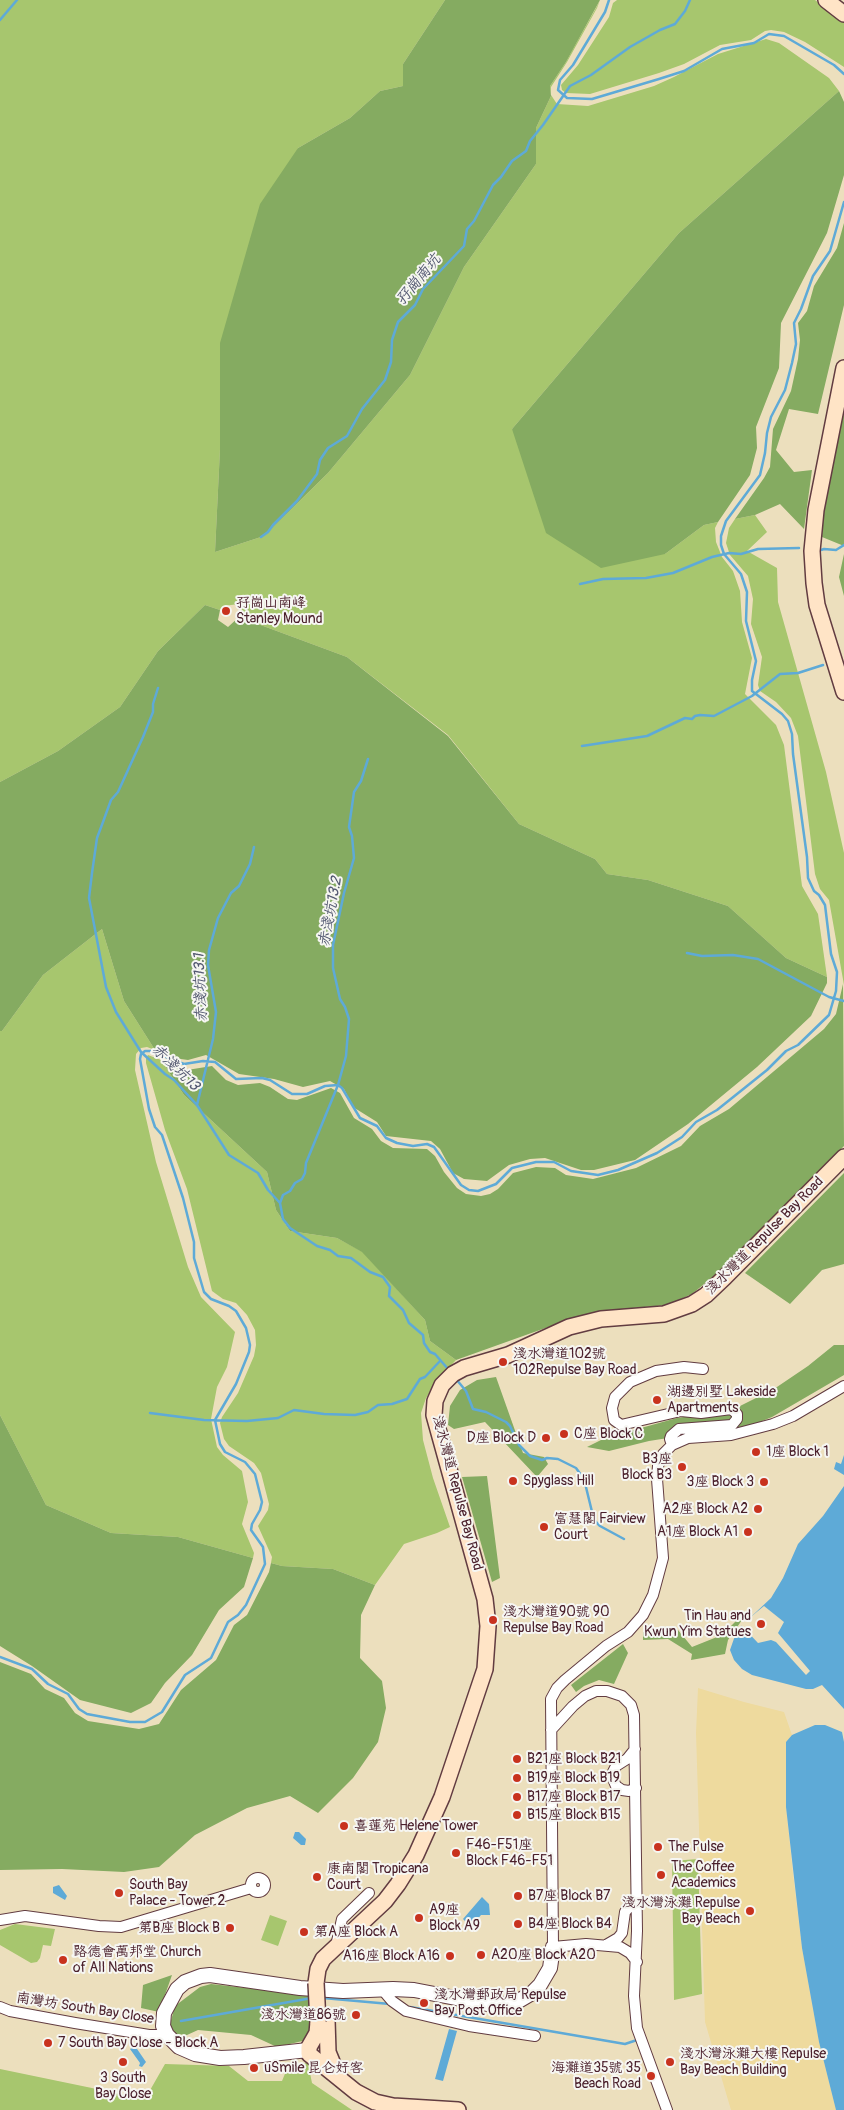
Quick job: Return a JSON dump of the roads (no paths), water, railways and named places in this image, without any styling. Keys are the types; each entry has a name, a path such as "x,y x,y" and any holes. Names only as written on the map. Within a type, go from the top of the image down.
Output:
{"main road":[{"path":"826,0 844,14"},
{"path":"844,368 816,510 812,551 814,583 818,605 844,692"},
{"name":"淺水灣道 Repulse Bay Road","path":"340,2079 332,2064 323,2021 320,1963 390,1895 412,1862 442,1797 485,1669 488,1626 485,1598 434,1415 435,1401 442,1385 453,1374 467,1367 508,1355 569,1327 600,1319 664,1314 692,1304 706,1295 725,1277 844,1157"},
{"name":"淺水灣道 Repulse Bay Road","path":"323,2021 311,2050 349,2088 367,2099 392,2108 458,2110"},
{"path":"311,2050 321,2040 328,2049"}],"street":[{"path":"672,1445 671,1436 679,1428 732,1424 737,1419 737,1414 731,1409 701,1413 681,1411 621,1425 614,1420 612,1408 615,1397 630,1382 656,1371 684,1367 703,1369"},
{"path":"311,2050 264,2056 206,2056 186,2051 166,2035 163,2026 164,2013 171,1999 185,1982 210,1975 332,1991 384,1992 414,1990 492,2005 515,2003 532,1994 550,1968 553,1947 551,1699 557,1688 606,1646 628,1632 643,1615 654,1595 663,1558 657,1479 658,1466 663,1454 672,1445 688,1438 731,1435 773,1424 793,1416 844,1386"},
{"path":"551,1730 573,1706 585,1696 596,1691 618,1693 631,1705 634,1715 636,1788 637,1962 634,1996 637,2028 667,2110"},
{"path":"635,1749 627,1759 616,1766 613,1772 613,1779 616,1786 622,1790 629,1791 636,1788"},
{"path":"0,1920 25,1916 99,1926 121,1927 251,1888"},
{"path":"336,1946 342,1919 369,1893"},
{"path":"606,1945 618,1938 622,1932 625,1912 636,1898"},
{"path":"553,1947 576,1944 606,1945 626,1950 637,1962"},
{"path":"384,1992 406,2012 469,2026 535,2036"},
{"name":"南灣坊 South Bay Close","path":"0,2007 10,2012 75,2023 166,2035"}],"water":[{"path":"844,1455 844,1475 834,1469 836,1462 841,1464"},
{"path":"844,1486 844,1709 822,1685 813,1689 806,1689 752,1675 742,1669 734,1660 730,1650 737,1630 771,1598 783,1578 798,1544 823,1516"},
{"path":"815,1725 825,1725 842,1732 844,1742 844,2110 836,2110 819,2042 802,1948 786,1807 786,1742 792,1735"},
{"path":"295,1832 299,1832 306,1839 305,1845 301,1845 293,1838"},
{"path":"59,1885 67,1896 65,1900 53,1893 53,1887"},
{"path":"482,1897 489,1904 490,1915 481,1915 471,1927 463,1919"},
{"path":"449,2029 457,2031 443,2081 435,2079"},
{"path":"135,2046 146,2062 142,2067 139,2066 140,2063 130,2049"}],"waterway":[{"path":"0,20 17,0"},
{"path":"609,0 605,12 573,65 560,80 558,90 567,98 592,99 659,79 684,71 722,49 754,43 769,34 784,36 834,65 844,74"},
{"name":"孖崗南坑","path":"261,537 297,501 317,474 320,460 328,448 347,436 362,409 385,380 391,362 392,340 398,322 415,305 423,289 464,246 467,229 474,221 493,185 512,161 526,151 530,141 570,86 591,75 630,47 675,24 685,11 690,0"},
{"path":"0,1657 32,1669 48,1684 68,1694 79,1709 87,1714 130,1722 145,1722 162,1712 185,1675 211,1658 228,1622 238,1615 246,1605 265,1564 263,1547 251,1530 262,1502 255,1474 245,1462 225,1452 220,1444 215,1420 236,1384 249,1352 250,1345 246,1328 236,1311 211,1299 204,1292 194,1258 194,1242 183,1198 162,1135 155,1127 149,1109 140,1059 141,1054 145,1051 151,1051 184,1064 203,1061 215,1062 236,1079 262,1078 270,1080 292,1094 307,1094 325,1086 338,1085 342,1088 360,1118 377,1126 386,1138 397,1143 413,1146 427,1144 434,1147 461,1185 469,1190 478,1191 496,1184 512,1168 536,1162 554,1162 571,1171 598,1175 618,1170 657,1153 682,1137 696,1122 717,1110 767,1070 786,1051 798,1045 829,1015 836,991 837,972 831,954 825,905 814,891 808,878 792,734 788,721 782,714 752,691 756,661 746,621 747,592 741,574 724,554 721,536 726,521 760,475 771,417 785,390 792,363 796,344 794,323 813,276 830,251 844,202"},
{"path":"818,551 824,549 836,550 844,545"},
{"path":"580,584 603,579 646,578 673,573 712,557 729,553 741,554 758,549 799,548"},
{"path":"582,746 647,736 685,718 692,719 700,715 714,716 752,696 780,674 798,673 823,665"},
{"name":"赤淺坑13","path":"158,688 153,704 153,712 143,737 118,792 111,800 97,838 92,873 89,898 106,987 116,1012 141,1052 174,1080 197,1105 229,1155 258,1173 268,1190 280,1203 283,1219 290,1228 317,1246 330,1250 338,1256 351,1258 370,1272 383,1277 390,1287 389,1296 403,1310 409,1323 423,1335 424,1343 430,1352 435,1354 448,1369"},
{"name":"赤淺坑13.2","path":"280,1203 283,1195 290,1191 295,1183 302,1179 305,1173 306,1163 338,1085 346,1056 349,1019 340,999 333,968 333,945 344,893 354,858 352,836 349,827 354,792 361,781 368,759"},
{"name":"赤淺坑13.1","path":"197,1105 213,1039 216,1012 208,965 209,950 218,918 231,893 239,886 250,864 254,847"},
{"path":"687,953 702,956 733,955 758,959 829,997 844,1001"},
{"path":"150,1413 204,1420 247,1421 278,1418 294,1410 324,1414 355,1415 368,1412 378,1405 392,1404 407,1399 420,1379 425,1377 440,1361"},
{"name":"赤淺坑13","path":"456,1379 466,1391 473,1409 486,1412 506,1422 510,1426 519,1445 530,1456 542,1460 547,1458 558,1459 576,1468 584,1479 594,1520 600,1526 624,1539"},
{"path":"181,2021 312,1998"},
{"path":"323,1998 390,2004"},
{"path":"410,2007 625,2044 637,2040"}],"place":[{"name":"孖崗山南峰 Stanley Mound","path":"226,611"},
{"name":"淺水灣道102號 102Repulse Bay Road","path":"503,1362"},
{"name":"湖邊別墅 Lakeside Apartments","path":"657,1400"},
{"name":"C座 Block C","path":"564,1434"},
{"name":"D座 Block D","path":"546,1438"},
{"name":"1座 Block 1","path":"756,1452"},
{"name":"B3座 Block B3","path":"682,1467"},
{"name":"Spyglass Hill","path":"513,1481"},
{"name":"3座 Block 3","path":"764,1482"},
{"name":"A2座 Block A2","path":"758,1509"},
{"name":"富慧閣 Fairview Court","path":"544,1527"},
{"name":"A1座 Block A1","path":"748,1532"},
{"name":"淺水灣道90號 90 Repulse Bay Road","path":"493,1620"},
{"name":"Tin Hau and Kwun Yim Statues","path":"761,1624"},
{"name":"B21座 Block B21","path":"517,1759"},
{"name":"B19座 Block B19","path":"517,1778"},
{"name":"B17座 Block B17","path":"517,1797"},
{"name":"B15座 Block B15","path":"517,1815"},
{"name":"喜蓮苑 Helene Tower","path":"344,1826"},
{"name":"The Pulse","path":"658,1847"},
{"name":"F46-F51座 Block F46-F51","path":"456,1853"},
{"name":"The Coffee Academics","path":"661,1875"},
{"name":"康南閣 Tropicana Court","path":"317,1877"},
{"name":"South Bay Palace - Tower 2","path":"119,1893"},
{"name":"B7座 Block B7","path":"518,1896"},
{"name":"淺水灣泳灘 Repulse Bay Beach","path":"750,1911"},
{"name":"A9座 Block A9","path":"419,1918"},
{"name":"B4座 Block B4","path":"518,1924"},
{"name":"第B座 Block B","path":"230,1928"},
{"name":"第A座 Block A","path":"304,1932"},
{"name":"A20座 Block A20","path":"481,1955"},
{"name":"A16座 Block A16","path":"450,1956"},
{"name":"路德會萬邦堂 Church of All Nations","path":"63,1960"},
{"name":"淺水灣郵政局 Repulse Bay Post Office","path":"424,2003"},
{"name":"淺水灣道86號","path":"356,2015"},
{"name":"7 South Bay Close - Block A","path":"48,2043"},
{"name":"3 South Bay Close","path":"123,2062"},
{"name":"淺水灣泳灘大樓 Repulse Bay Beach Building","path":"670,2062"},
{"name":"uSmile 昆仑好客","path":"254,2068"},
{"name":"海灘道35號 35 Beach Road","path":"651,2076"}]}
